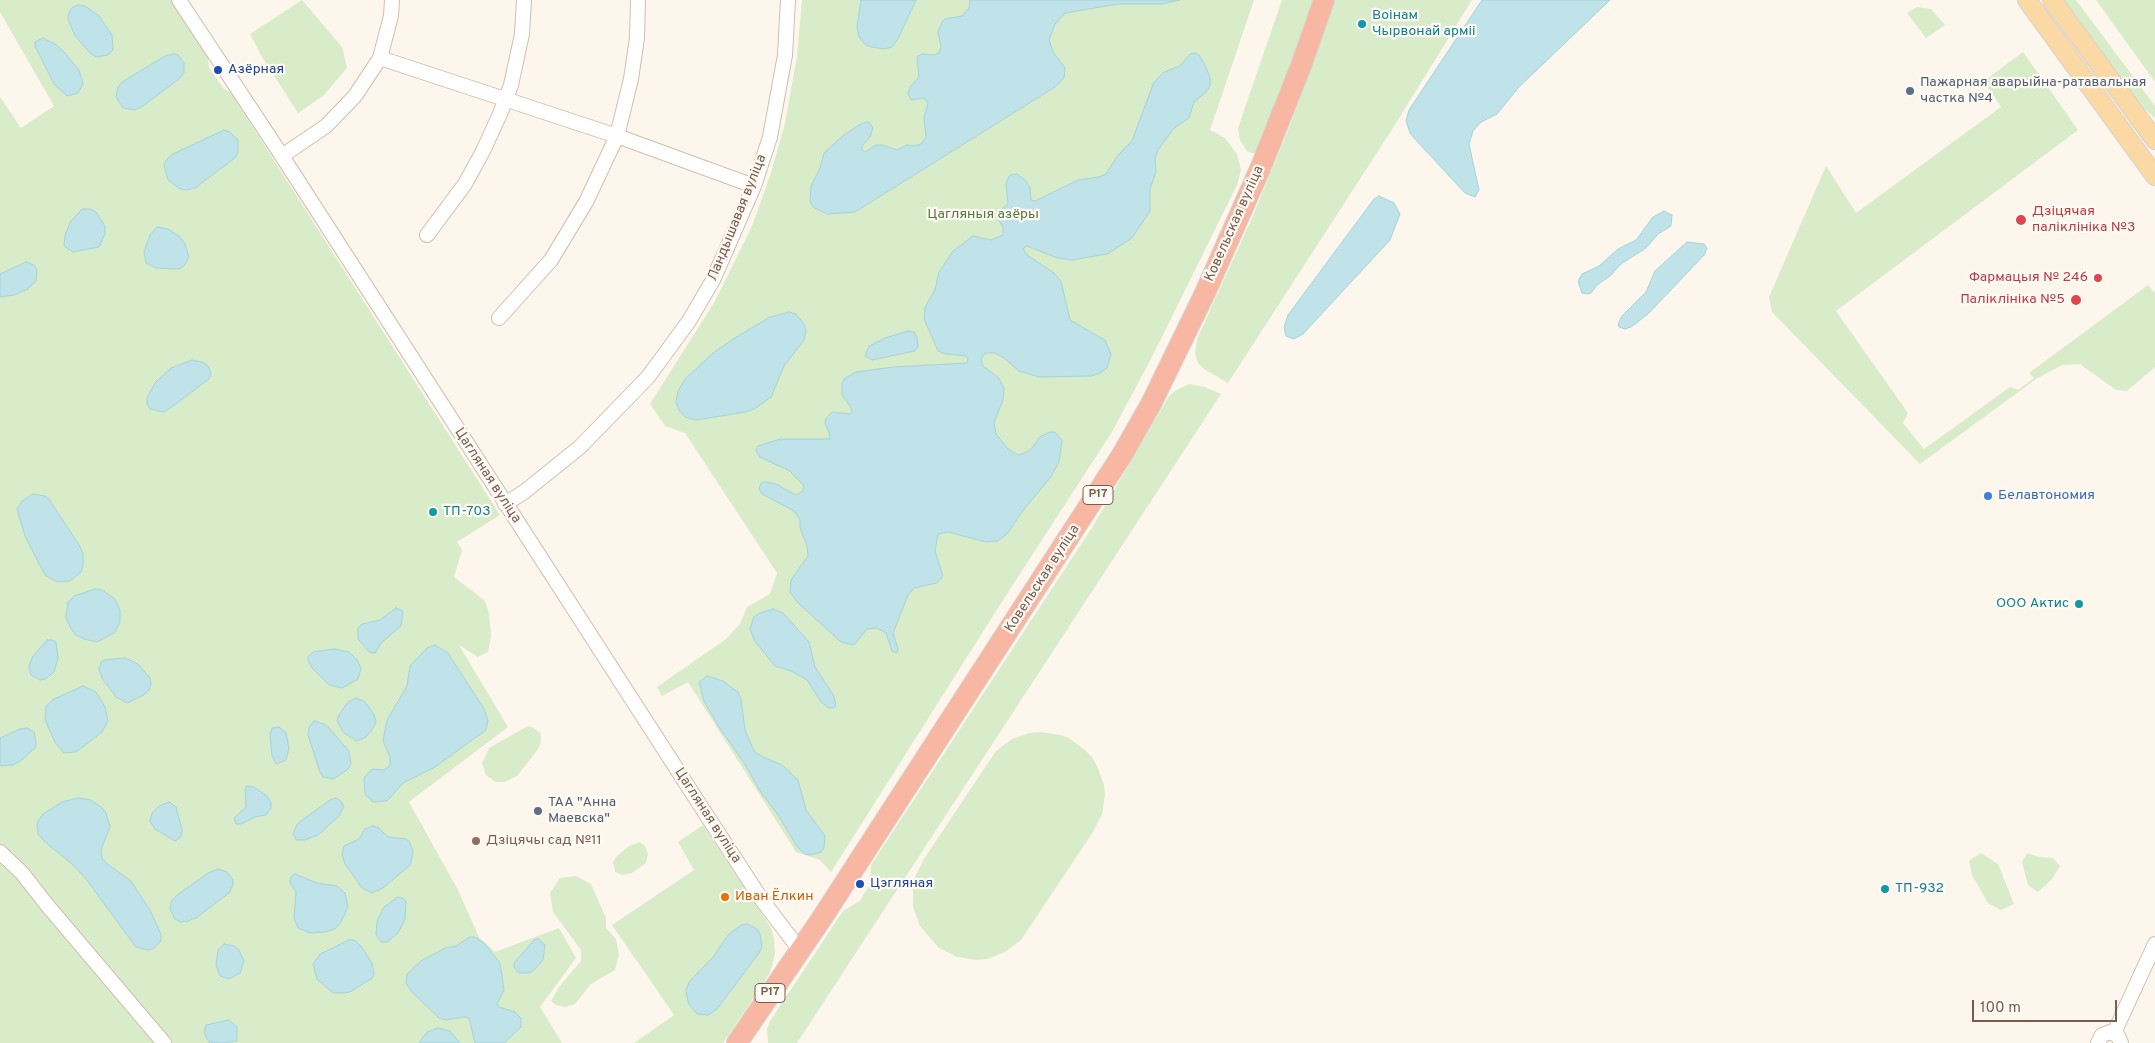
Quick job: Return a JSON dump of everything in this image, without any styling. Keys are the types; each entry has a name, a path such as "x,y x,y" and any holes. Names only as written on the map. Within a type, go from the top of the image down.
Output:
{"highway":[{"name":"Ковельская вуліца","path":"741,1041 1097,497 1151,404 1205,293 1260,169 1301,66 1324,0"}],"main road":[{"path":"2027,0 2155,176"},
{"path":"2052,0 2155,140"}],"street":[{"name":"Цагляная вуліца","path":"179,0 282,156 753,886 799,950"},
{"path":"282,156 326,126 356,96 380,58 391,16 392,0"},
{"path":"427,234 464,184 484,151 506,100 522,34 524,0"},
{"path":"499,318 550,260 586,202 617,136 631,79 637,38 638,0"},
{"name":"Ландышавая вуліца","path":"505,504 524,492 580,447 648,377 689,321 713,280 754,186 770,137 786,55 788,0"},
{"path":"380,58 617,136 754,186"},
{"path":"0,852 22,873 46,905 164,1043"},
{"path":"2098,1043 2102,1035 2106,1033 2118,1038 2155,944"}],"green space":[{"path":"0,0 171,0 208,57 209,68 223,88 231,93 500,515 457,542 462,550 454,577 484,600 489,612 491,636 488,652 478,657 459,645 508,727 409,802 458,890 479,937 495,952 559,928 576,958 540,1007 562,1043 0,1043 0,97 21,128 54,106 0,12"},
{"path":"302,0 342,47 347,68 323,96 298,113 262,57 250,34"},
{"name":"Цагляныя азёры","path":"802,0 1254,0 1210,130 1225,138 1237,154 1241,170 1237,185 1153,355 1112,432 831,872 820,860 796,852 688,682 662,696 657,687 726,639 740,624 747,607 770,594 777,573 685,433 665,426 650,404 715,301 752,226 770,176 785,123 797,56"},
{"path":"1282,0 1318,0 1256,153 1251,153 1247,151 1240,140 1238,128"},
{"path":"1334,0 1472,0 1393,128 1228,383 1204,369 1198,363 1195,354 1197,339 1252,218 1284,140 1310,72"},
{"path":"2062,0 2076,0 2155,106 2155,118 2137,102"},
{"path":"2096,0 2155,0 2155,82"},
{"path":"1917,7 1931,9 1945,25 1926,38 1907,13"},
{"path":"2023,52 2078,130 1836,311 1908,413 1903,423 1924,449 2010,387 2018,390 2034,378 2029,373 2148,285 2155,293 2155,367 2127,391 2116,390 2080,364 2062,365 2036,379 1920,464 1772,312 1769,297 1826,166 1856,213 2001,107 1984,81"},
{"path":"1190,384 1205,387 1221,394 797,1043 768,1043 767,1029 770,1021 843,911 860,901 870,884 871,865 1093,526 1169,396 1176,390"},
{"path":"528,726 541,734 541,742 538,749 517,776 505,782 495,782 486,775 482,763 489,748"},
{"path":"1040,732 1069,738 1092,757 1104,785 1105,795 1102,814 1093,832 1021,940 1005,952 987,959 977,960 957,957 939,948 920,926 913,907 915,877 924,859 996,751 1012,739"},
{"path":"703,825 770,926 774,938 775,953 771,970 723,1043 634,1043 674,1015 612,925 694,870 678,842"},
{"path":"640,842 645,846 648,854 646,863 632,873 622,875 615,872 613,862 617,856 629,846"},
{"path":"1981,853 1998,864 2014,904 2001,910 1988,903 1972,875 1969,861"},
{"path":"2027,853 2039,857 2053,858 2060,866 2052,879 2038,892 2028,885 2022,862"},
{"path":"576,876 591,884 606,918 606,928 616,939 619,955 615,970 591,984 575,1004 565,1007 556,1005 551,1001 559,987 581,961 581,950 553,912 550,893 560,878"}],"water":[{"path":"861,0 916,0 898,39 892,47 884,49 871,47 866,45 859,37 857,27"},
{"path":"970,0 1180,0 1162,4 1118,4 1065,13 1055,24 1049,40 1053,52 1065,68 1064,78 1055,87 855,212 827,214 813,207 810,201 811,186 820,168 824,153 844,135 859,125 867,122 873,128 870,137 862,146 862,150 865,152 876,145 897,150 907,145 921,144 926,137 924,117 928,103 924,98 911,100 908,94 910,87 919,77 917,57 922,54 934,55 939,53 941,47 938,32 942,22 945,19 962,16 969,8"},
{"path":"1482,0 1610,0 1519,87 1497,114 1481,122 1473,131 1469,144 1479,190 1475,197 1465,193 1414,138 1406,121 1409,110"},
{"path":"78,5 85,6 98,15 112,35 113,50 108,55 97,57 91,54 75,36 68,19 69,12"},
{"path":"43,38 55,44 64,52 79,70 83,84 78,93 67,96 54,84 35,46 35,42"},
{"path":"1195,53 1199,55 1204,63 1210,77 1210,86 1194,102 1189,118 1174,128 1158,150 1155,159 1156,172 1150,189 1150,211 1132,238 1107,254 1072,260 1057,258 1027,246 1023,249 1027,255 1054,273 1061,281 1070,320 1105,340 1111,354 1107,368 1091,376 1039,377 1019,371 995,353 985,353 981,359 983,366 998,377 1004,388 1003,400 994,423 996,434 1007,448 1018,455 1024,453 1031,449 1040,437 1049,432 1055,432 1062,440 1059,462 1050,478 1021,513 1008,533 998,541 986,542 948,532 938,534 935,551 943,576 937,583 914,588 908,595 893,633 898,649 897,653 892,651 886,633 877,628 867,629 854,645 841,642 798,603 790,592 791,580 808,556 807,546 800,528 800,520 794,511 762,494 759,489 761,483 766,482 776,484 796,495 803,491 804,486 790,471 760,457 756,450 758,446 780,439 830,439 825,423 826,418 832,412 850,414 852,411 842,395 842,383 845,378 856,372 893,367 967,363 968,359 966,356 945,354 938,351 924,319 925,307 935,290 939,272 953,251 973,236 991,240 1003,235 1003,227 997,214 1008,203 1006,183 1010,175 1017,174 1025,180 1030,187 1031,200 1035,201 1078,180 1106,174 1118,155 1132,141 1154,82 1164,72 1180,66 1190,54"},
{"path":"178,55 184,63 184,73 179,79 143,106 135,110 123,108 116,97 118,87 122,82 165,56"},
{"path":"224,130 230,132 238,140 238,153 235,158 195,188 180,189 168,180 164,165 167,159 173,154"},
{"path":"1379,196 1394,203 1400,214 1390,240 1303,334 1294,339 1286,336 1284,327 1288,315 1374,199"},
{"path":"82,209 90,209 96,212 105,226 105,234 99,247 73,252 64,246 65,235 71,221"},
{"path":"1664,211 1672,215 1671,226 1658,234 1646,248 1621,264 1610,276 1597,285 1591,293 1582,293 1578,281 1582,274 1599,266 1618,249 1636,240 1653,217"},
{"path":"157,227 168,229 180,237 185,244 189,257 184,266 179,269 156,268 146,263 144,252 150,235"},
{"path":"1687,242 1704,244 1707,248 1705,254 1648,314 1631,327 1625,329 1619,327 1618,324 1622,316 1646,292 1655,271"},
{"path":"26,262 34,265 37,270 36,281 28,289 14,295 0,297 0,274"},
{"path":"789,312 796,314 804,324 806,331 804,340 784,366 771,397 756,408 746,412 695,420 685,417 679,410 676,402 678,391 685,379 712,354 733,339 770,317"},
{"path":"908,331 914,332 917,337 918,347 915,351 872,360 865,356 869,346 885,338"},
{"path":"192,360 202,362 208,366 211,373 209,379 169,409 163,412 150,409 147,404 147,398 155,383 171,368"},
{"path":"33,494 45,496 49,499 83,553 81,572 70,581 57,582 45,575 25,536 17,509 22,501"},
{"path":"95,589 102,590 115,599 120,610 120,623 114,633 97,642 76,635 66,617 68,602 74,596"},
{"path":"396,608 403,611 401,626 381,643 375,653 369,652 358,639 358,628 362,624 380,620"},
{"path":"773,609 783,613 809,642 815,667 834,696 836,706 833,708 829,708 821,702 807,680 791,671 775,666 754,640 750,629 754,617"},
{"path":"47,640 56,642 58,658 54,672 45,679 40,680 31,675 29,666 33,656"},
{"path":"435,645 448,653 484,709 488,720 486,730 435,767 403,783 387,801 373,802 365,794 364,778 372,769 384,770 390,766 390,757 383,741 387,720 407,686 410,666 427,648"},
{"path":"334,649 349,652 357,660 361,668 358,679 342,688 329,685 313,669 308,661 308,657 313,652"},
{"path":"125,658 138,664 150,678 151,684 149,690 144,695 127,703 116,697 102,678 99,669 101,662 104,660"},
{"path":"707,676 723,681 738,692 741,699 745,730 754,751 782,765 798,780 806,810 825,836 824,848 821,852 811,855 805,854 798,848 778,815 760,791 704,701 699,682"},
{"path":"83,686 96,692 105,707 108,721 102,732 80,749 75,752 64,753 56,744 48,727 45,719 46,706 54,699"},
{"path":"356,698 364,701 374,714 376,722 365,738 356,741 343,732 337,721 348,702"},
{"path":"314,721 324,724 330,729 349,751 351,764 348,769 334,779 323,777 320,772 308,735 309,727"},
{"path":"279,727 286,733 289,748 286,760 276,764 272,756 270,734 272,728"},
{"path":"27,728 34,732 35,748 22,760 13,765 0,766 0,738"},
{"path":"247,786 254,787 267,796 271,802 271,808 266,815 236,824 234,818 246,807 245,789"},
{"path":"78,798 91,800 106,813 110,827 101,850 102,858 131,881 151,912 161,934 161,941 153,949 148,950 136,947 86,879 38,834 37,823 43,814 62,802"},
{"path":"336,798 341,801 344,807 338,817 318,835 305,840 296,840 293,833 298,823 330,800"},
{"path":"169,802 176,807 182,829 181,837 175,841 155,829 150,821 152,813 159,806"},
{"path":"373,826 379,828 388,837 406,839 409,841 413,851 411,863 408,867 383,888 372,893 362,888 345,864 342,854 344,846 359,839 365,829"},
{"path":"218,869 227,872 233,880 229,893 196,918 180,922 175,919 170,909 171,902 176,896 208,873"},
{"path":"295,874 317,883 337,886 345,893 348,907 341,922 335,929 312,933 298,928 294,918 296,892 290,882 291,877"},
{"path":"398,897 406,902 405,920 397,934 387,942 381,942 376,935 377,921 384,907"},
{"path":"747,924 757,929 760,934 762,947 759,953 717,1009 708,1015 697,1014 689,1004 687,997 686,990 689,982 713,957 729,934 741,925"},
{"path":"470,937 475,937 485,944 500,963 504,990 497,1004 499,1007 515,1012 521,1018 521,1027 504,1043 475,1043 469,1018 446,1020 439,1018 411,991 406,983 407,974 421,961 445,948 456,946"},
{"path":"538,939 545,945 543,960 529,973 519,973 514,967 514,963 534,940"},
{"path":"349,940 354,940 361,946 372,963 374,974 372,978 352,991 333,993 317,979 313,964 320,954"},
{"path":"224,944 234,946 239,950 244,961 240,973 229,979 220,976 216,965 218,950"},
{"path":"229,1020 237,1027 237,1041 209,1042 204,1033 206,1025"},
{"path":"438,1028 450,1031 460,1043 419,1043 427,1032"}],"place":[{"name":"Воінам Чырвонай арміі","path":"1362,24"},
{"name":"Азёрная","path":"218,70"},
{"name":"Пажарная аварыйна-ратавальная частка №4","path":"1910,91"},
{"name":"Дзіцячая паліклініка №3","path":"2021,220"},
{"name":"Фармацыя № 246","path":"2098,278"},
{"name":"Паліклініка №5","path":"2076,300"},
{"name":"Белавтономия","path":"1988,496"},
{"name":"ТП-703","path":"433,512"},
{"name":"ООО Актис","path":"2079,604"},
{"name":"ТАА \"Анна Маевска\"","path":"538,811"},
{"name":"Дзіцячы сад №11","path":"476,841"},
{"name":"Цэгляная","path":"860,884"},
{"name":"ТП-932","path":"1885,889"},
{"name":"Иван Ёлкин","path":"725,897"}]}
